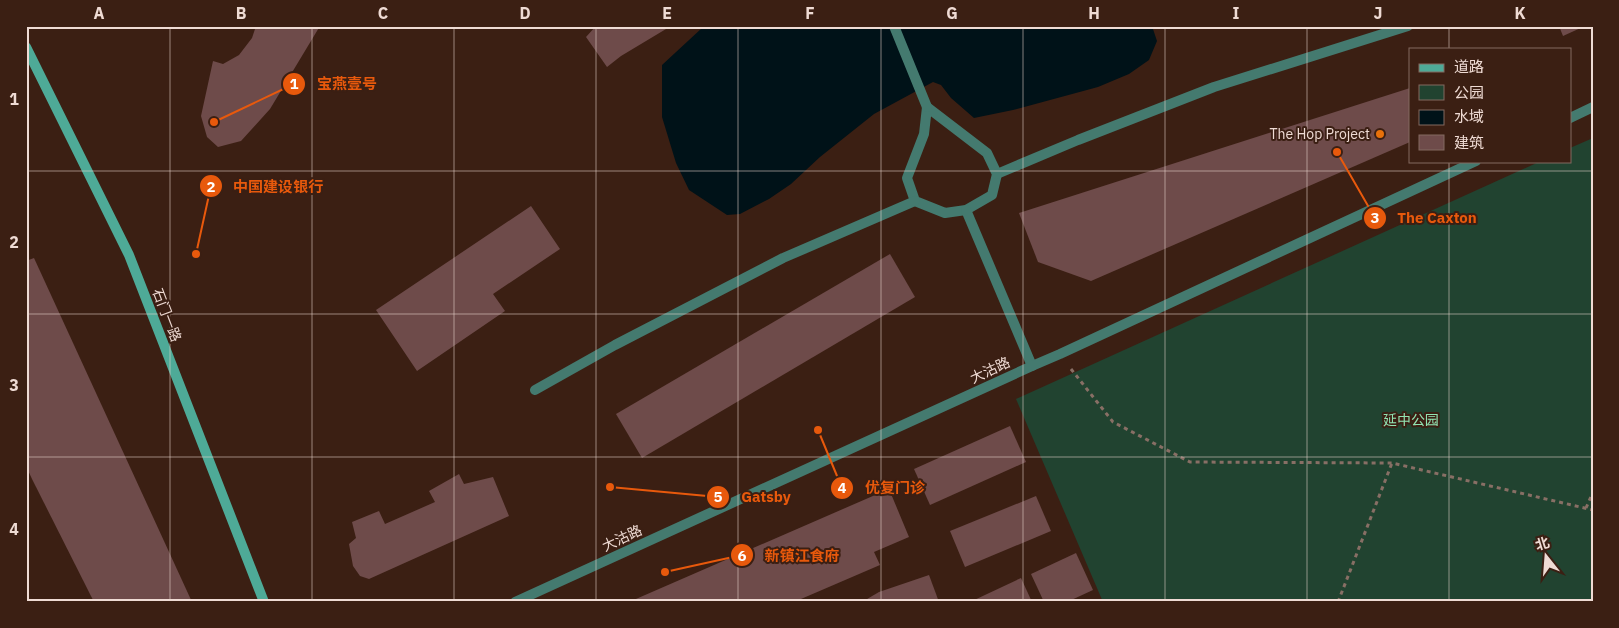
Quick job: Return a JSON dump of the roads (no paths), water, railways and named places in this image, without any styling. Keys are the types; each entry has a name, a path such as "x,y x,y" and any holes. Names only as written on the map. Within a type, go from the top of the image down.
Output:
{"main road":[{"name":"石门一路","path":"26,47 129,255 264,602"}],"street":[{"path":"894,26 925,104 924,134 908,178 915,200"},
{"path":"997,174 1214,87 1408,26"},
{"path":"535,390 615,345 783,258 915,200 945,213 966,210 992,195 997,174 987,153 925,104"},
{"path":"1572,117 1593,107"},
{"name":"大沽路","path":"515,602 1060,354 1474,162"},
{"path":"966,210 1032,366"}],"water":[{"path":"707,26 1152,26 1157,41 1149,60 1129,74 1098,87 1013,110 974,118 951,98 941,85 933,82 874,114 820,157 791,184 769,199 740,214 727,215 689,190 676,163 662,117 662,65 702,28"}],"place":[{"name":"宝燕壹号","path":"214,122"},
{"name":"The Hop Project","path":"1380,134"},
{"name":"The Caxton","path":"1337,152"},
{"name":"中国建设银行","path":"196,254"},
{"name":"优复门诊","path":"818,430"},
{"name":"Gatsby","path":"610,487"},
{"name":"新镇江食府","path":"665,572"}],"park label":[{"name":"延中公园","path":"1411,420"}]}
